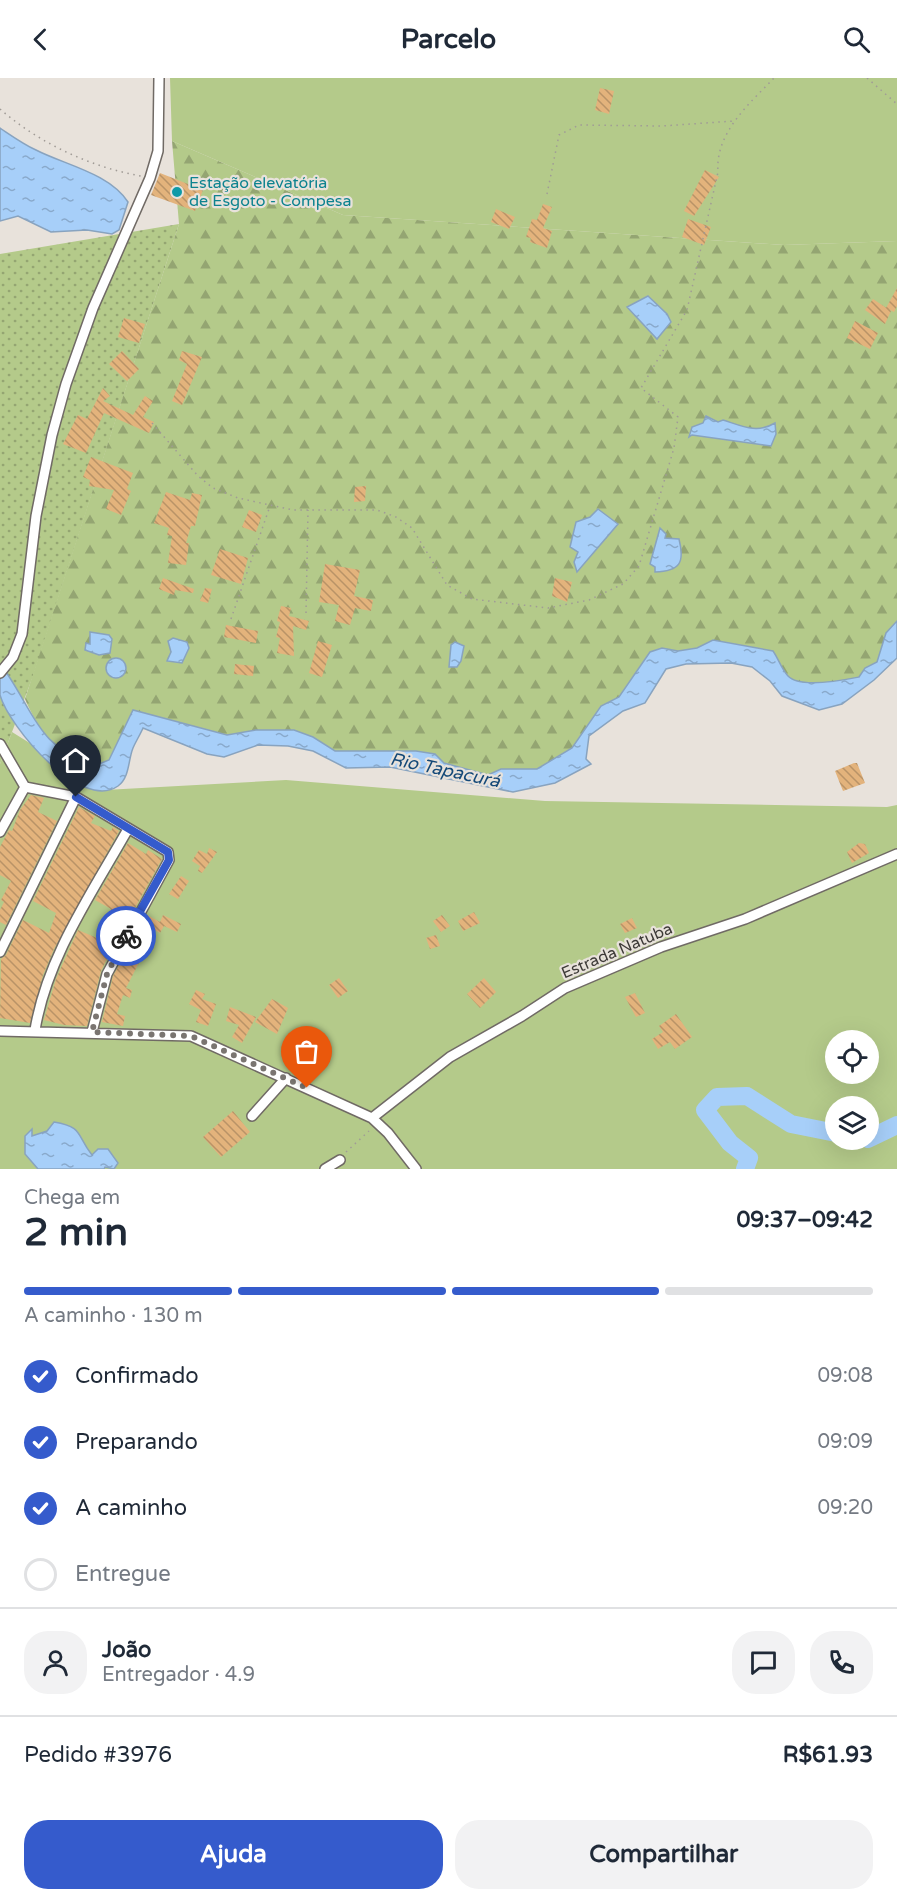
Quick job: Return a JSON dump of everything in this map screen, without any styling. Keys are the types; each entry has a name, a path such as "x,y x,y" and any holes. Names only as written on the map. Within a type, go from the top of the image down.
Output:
{"street":[{"path":"1,672 13,657 22,634 36,516 52,435 66,384 101,288 150,178 160,134 159,78"},
{"path":"0,744 26,787 76,797 128,829 167,849 169,860 107,974 92,1032"},
{"path":"0,832 26,787"},
{"path":"0,952 76,797"},
{"path":"35,1030 40,1003 52,969 128,829"},
{"name":"Estrada Natuba","path":"372,1119 450,1056 522,1016 566,988 651,951 745,919 897,854"},
{"path":"0,1031 35,1030 191,1036 372,1119 388,1133 416,1169"},
{"path":"252,1116 286,1078"},
{"path":"325,1169 340,1160"}],"path":[{"path":"152,423 198,476 213,488 238,498 293,510 377,510 396,517 412,528 447,585 472,599 548,608 588,600 623,584 639,566 674,448 678,417 641,388 687,310 718,172 717,157 735,121 774,78"},
{"path":"867,78 897,104"},
{"path":"0,109 26,128 78,158 113,171 150,178"},
{"path":"547,194 559,135 579,125 662,126 735,121"},
{"path":"231,619 270,505"},
{"path":"306,613 308,510"},
{"path":"340,1160 370,1131 372,1119"}],"green space":[{"path":"170,78 897,78 897,241 784,245 343,215 172,141"},
{"path":"172,141 343,215 784,245 897,241 897,622 886,634 878,662 865,668 859,677 812,683 794,680 788,676 773,651 713,640 697,648 678,651 662,648 650,652 619,697 601,706 572,748 537,769 501,769 488,775 444,763 335,751 313,737 227,735 133,710 109,760 94,766 69,755 44,733 25,699 179,224"},
{"path":"179,224 33,676 0,764 0,254"},
{"path":"12,732 105,790 286,780 545,801 887,807 897,805 897,1169 0,1169 0,764"}],"water":[{"path":"0,128 31,148 86,171 120,192 128,202 119,230 112,234 87,230 51,232 18,216 0,221"},
{"path":"648,296 667,314 671,322 657,339 627,307"},
{"path":"706,416 718,422 723,420 749,428 762,428 775,423 776,434 771,446 692,435 689,437 692,427 703,423"},
{"path":"598,509 618,524 577,572 574,562 578,552 570,547 576,522 590,517"},
{"path":"660,528 666,534 665,538 679,539 681,560 670,570 655,572 655,567 650,564"},
{"name":"Rio Tapacurá","path":"897,621 897,658 874,680 842,704 819,710 782,696 770,681 752,667 731,663 686,664 666,669 645,703 623,711 589,736 586,759 591,764 555,783 513,792 390,767 346,768 313,751 288,746 258,745 224,757 207,754 143,728 133,748 125,778 118,786 103,791 85,787 48,762 17,726 0,695 0,677 6,672 32,716 49,739 75,758 94,766 109,760 133,710 227,735 256,730 294,730 313,737 335,751 416,751 435,754 444,763 488,775 501,769 537,769 572,748 601,706 619,697 650,652 662,648 678,651 697,648 713,640 773,651 788,676 794,680 812,683 833,681 859,677 865,668 877,662 886,633"},
{"path":"90,632 109,635 112,639 110,653 99,655 85,650 86,643 90,644"},
{"path":"173,638 187,642 189,648 182,663 167,661 171,652 168,641"},
{"path":"455,642 464,646 461,661 457,667 449,667 451,645"},
{"path":"116,658 123,661 126,668 123,675 116,678 109,675 106,668 109,661"},
{"path":"54,1122 75,1129 92,1155 98,1149 108,1149 118,1163 114,1169 105,1167 104,1169 38,1169 25,1154 25,1136 32,1129 32,1136 47,1131"}],"building":[{"path":"600,88 614,91 609,114 595,110"},
{"path":"705,170 719,177 694,216 684,211"},
{"name":"Estação elevatória de Esgoto - Compesa","path":"160,173 203,190 195,211 151,195"},
{"path":"543,204 552,207 543,228 552,231 547,248 530,242 531,238 526,237 532,219 537,220"},
{"path":"496,209 515,217 509,229 491,222"},
{"path":"688,219 711,227 704,245 682,237"},
{"path":"897,288 897,306 894,312 886,308"},
{"path":"873,299 891,311 885,324 865,310"},
{"path":"124,318 145,324 139,343 118,337"},
{"path":"855,321 878,333 870,349 847,338"},
{"path":"122,351 139,369 127,381 109,364"},
{"path":"182,351 202,357 182,405 172,401 187,364 179,360"},
{"path":"103,388 110,396 103,401 133,415 145,396 153,401 143,417 154,422 149,433 104,413 86,453 63,444 78,415 87,419"},
{"path":"91,457 133,473 127,489 131,491 121,515 106,509 114,490 89,486 90,480 83,477"},
{"path":"366,486 365,501 354,502 355,487"},
{"path":"166,492 190,500 192,493 202,495 195,526 191,526 186,543 189,543 186,565 168,563 172,536 167,535 169,528 154,523"},
{"path":"249,510 262,515 256,532 242,527"},
{"path":"220,549 248,558 241,584 211,575"},
{"path":"325,564 360,570 354,596 373,600 371,611 355,608 350,625 335,621 339,605 319,602"},
{"path":"163,578 194,589 193,593 175,590 174,595 159,589"},
{"path":"555,578 572,582 567,602 552,596"},
{"path":"205,588 212,589 208,603 200,601"},
{"path":"281,606 291,608 289,616 309,621 306,630 293,626 294,656 277,653 280,638 276,637 280,622 277,621"},
{"path":"226,625 258,631 256,643 224,637"},
{"path":"318,641 332,645 322,677 309,673"},
{"path":"235,664 254,666 253,676 234,674"},
{"path":"857,763 865,783 843,791 835,771"},
{"path":"31,795 44,798 38,812 57,821 6,925 0,922 0,910 4,902 1,900 11,881 0,875 0,847 9,830 12,831 20,810"},
{"path":"79,807 95,816 91,823 111,831 113,827 119,831 54,949 43,975 30,1023 0,1018 1,959 6,955 23,920 49,933 56,913 33,901"},
{"path":"128,843 146,854 148,850 162,859 130,917 128,916 101,971 87,1026 64,1025 44,1020 56,979 78,930 97,938 111,909 95,900"},
{"path":"859,843 865,844 869,853 852,863 847,852"},
{"path":"209,848 217,852 202,873 198,871 200,866 192,861 199,850 207,854"},
{"path":"181,876 189,881 178,899 169,894"},
{"path":"474,912 480,923 463,931 458,921"},
{"path":"147,915 160,922 163,915 181,924 177,932 164,926 160,933 142,923"},
{"path":"442,915 450,926 441,932 433,921"},
{"path":"632,918 637,928 625,933 620,924"},
{"path":"436,935 440,946 430,949 426,938"},
{"path":"133,940 147,947 126,988 132,990 130,998 123,995 117,1014 125,1016 123,1026 102,1022 113,976"},
{"path":"339,978 348,991 338,998 329,985"},
{"path":"484,978 496,992 480,1008 467,994"},
{"path":"196,990 205,994 202,999 216,1004 208,1026 196,1022 201,1010 189,1004"},
{"path":"635,993 645,1013 636,1017 625,997"},
{"path":"272,999 288,1008 277,1034 255,1022"},
{"path":"230,1007 256,1017 242,1043 232,1037 239,1025 226,1021"},
{"path":"676,1014 692,1037 675,1049 670,1042 658,1049 652,1039 663,1032 659,1026"},
{"path":"233,1111 250,1132 221,1157 203,1137"}],"waterway":[{"path":"745,1169 749,1158 730,1143 705,1110 717,1097 747,1096 791,1124 825,1131"},
{"path":"879,1134 897,1125"}],"way so far":[{"path":"126,936 107,974 92,1032 168,1033 191,1036 307,1088"}],"place":[{"name":"Estação elevatória de Esgoto - Compesa","path":"177,192"}],"route":[{"path":"76,797 128,829 167,849 169,860 126,936"}]}
